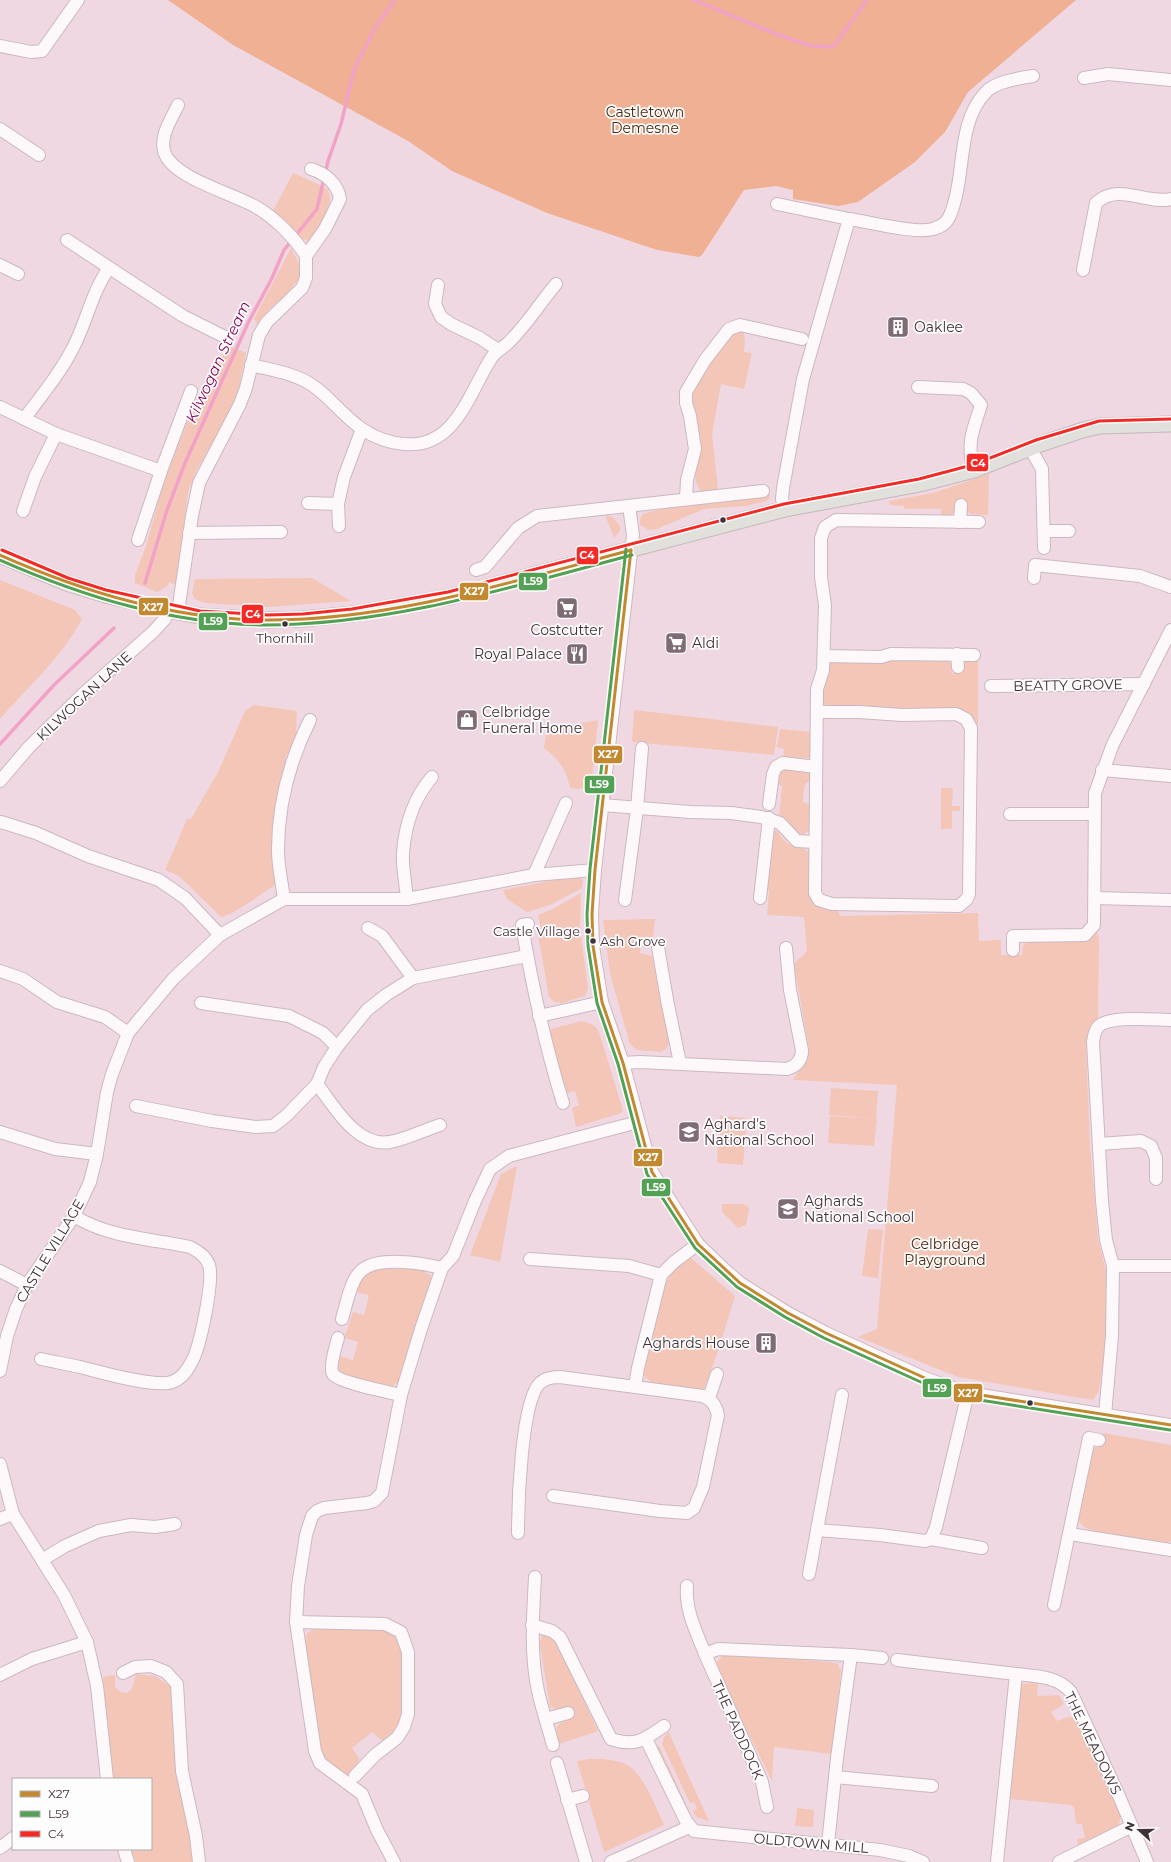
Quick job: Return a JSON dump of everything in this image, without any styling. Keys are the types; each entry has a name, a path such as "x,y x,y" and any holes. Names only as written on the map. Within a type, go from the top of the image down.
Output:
{"main road":[{"path":"0,555 66,583 172,611 199,616 268,620 303,619 353,614 449,597 631,550 673,537 785,509 920,484 974,470 1030,448 1083,430 1100,426 1171,424"}],"street":[{"path":"0,46 31,52 42,51 78,0"},
{"path":"1084,78 1108,74 1171,80"},
{"path":"777,204 849,219 914,230 931,229 942,226 949,219 954,204 959,184 966,134 972,112 985,92 1009,80 1033,76"},
{"path":"178,106 177,120 164,134 163,143 166,157 173,167 197,180 255,206 284,230 306,256 325,229 340,199 338,189 321,174"},
{"path":"0,129 39,154"},
{"path":"1083,270 1096,203 1102,197 1110,193 1129,194 1159,200 1171,199"},
{"path":"785,509 782,499 783,488 803,379 849,219"},
{"path":"67,240 183,316 227,338"},
{"name":"KILWOGAN LANE","path":"0,781 29,747 77,700 153,632 172,611 199,483 237,410 246,388 256,342 262,328 303,284 306,278 306,256"},
{"path":"0,265 18,274"},
{"path":"24,419 65,363 98,287 109,268"},
{"path":"251,365 289,374 312,385 362,429 382,439 401,444 417,445 437,439 447,430 458,416 489,362 498,350 508,343 556,284"},
{"path":"438,285 435,304 441,316 451,324 480,338 498,350"},
{"path":"686,499 687,480 695,449 690,416 686,403 686,392 705,360 729,329 740,325 802,339"},
{"path":"918,387 963,390 971,393 981,405 969,444 969,454 974,470"},
{"path":"138,540 161,471 191,391"},
{"path":"0,407 56,434 161,471"},
{"path":"339,526 338,504 344,476 362,429"},
{"path":"22,511 36,473 56,434"},
{"path":"1030,448 1042,469 1044,548"},
{"path":"476,570 485,567 518,528 537,516 763,491"},
{"path":"308,504 338,504"},
{"path":"960,522 961,505"},
{"path":"629,506 633,526 595,870 592,914 593,946 602,1002 622,1063 652,1172 698,1244 740,1283 788,1314 847,1343 932,1381 968,1393 1171,1425"},
{"path":"817,712 859,712 902,715 956,714 966,719 971,728 969,894 959,906 903,906 824,903 819,900 815,893 817,690 823,670 826,605 821,577 821,538 828,524 836,520 979,522"},
{"path":"1044,531 1069,531"},
{"path":"189,533 281,532"},
{"path":"1034,578 1035,565 1140,576 1171,587"},
{"name":"BEATTY GROVE","path":"1013,950 1013,936 1085,935 1094,925 1095,793 1102,770 1124,718 1144,684 1171,630"},
{"path":"824,656 881,657 891,654 974,655"},
{"path":"957,654 958,667"},
{"name":"BEATTY GROVE","path":"991,686 1144,684"},
{"path":"284,899 278,850 280,821 291,763 310,720"},
{"path":"625,900 637,808 642,748"},
{"path":"770,804 773,774 776,767 783,763 816,767"},
{"path":"1102,770 1171,776"},
{"path":"407,899 403,854 412,806 422,788 432,777"},
{"path":"534,875 566,803"},
{"path":"602,805 731,813 769,818 780,823 797,841 815,842"},
{"path":"1010,814 1094,814"},
{"path":"760,898 769,818"},
{"path":"1,822 36,833 88,856 159,880 185,898 220,935"},
{"name":"CASTLE VILLAGE","path":"0,1371 7,1336 27,1285 74,1216 90,1182 97,1154 107,1092 112,1074 128,1033 173,979 220,935 284,899 407,899 534,875 595,870"},
{"path":"1095,898 1171,900"},
{"path":"528,924 522,925 527,956 539,1016 563,1103"},
{"path":"368,928 382,936 413,978"},
{"path":"658,948 680,1064"},
{"path":"622,1063 787,1069 797,1064 801,1058 802,1050 790,990 786,948"},
{"path":"136,1106 212,1120 268,1127 277,1124 316,1084 324,1067 337,1046 367,1010 386,995 413,978 527,956"},
{"path":"0,971 23,979 57,1002 105,1017 128,1033"},
{"path":"539,1016 602,1002"},
{"path":"201,1003 289,1016 323,1034 337,1046"},
{"path":"1105,1415 1112,1336 1113,1266 1106,1240 1102,1200 1093,1042 1094,1033 1098,1026 1110,1020 1171,1020"},
{"path":"316,1084 355,1131 370,1140 390,1142 440,1124"},
{"path":"394,1862 377,1830 362,1794 331,1772 320,1763 316,1757 296,1622 298,1586 306,1535 312,1516 317,1511 324,1508 374,1501 382,1493 401,1395 442,1268 453,1256 475,1201 490,1169 509,1156 638,1122"},
{"path":"0,1132 55,1149 97,1154"},
{"path":"1099,1144 1141,1141 1151,1146 1156,1158 1156,1179"},
{"path":"41,1359 156,1383 172,1382 185,1373 192,1362 200,1337 211,1272 204,1257 190,1247 105,1230 83,1222 74,1216"},
{"path":"635,1386 661,1275 674,1262 698,1244"},
{"path":"530,1259 629,1266 661,1275"},
{"path":"342,1319 350,1289 359,1272 373,1264 414,1262 442,1268"},
{"path":"1113,1266 1171,1266"},
{"path":"0,1271 27,1285"},
{"path":"338,1338 331,1369 333,1374 341,1381 401,1395"},
{"path":"709,1398 717,1374"},
{"path":"518,1533 519,1484 524,1436 533,1394 540,1383 552,1377 560,1377 635,1386 703,1396 709,1398 717,1409 718,1415 698,1501 694,1508 687,1513 660,1511 553,1496"},
{"path":"931,1539 936,1527 968,1393"},
{"path":"809,1574 842,1395"},
{"path":"1054,1605 1089,1438 1099,1440"},
{"path":"0,1464 13,1514 64,1595 87,1642 97,1686 107,1778"},
{"path":"0,1519 13,1514"},
{"path":"42,1560 65,1546 99,1530 132,1525 155,1527 175,1524"},
{"path":"817,1530 880,1535 924,1541 931,1539 982,1548"},
{"path":"1070,1534 1171,1550"},
{"path":"535,1577 532,1625 533,1650 538,1691 553,1745"},
{"name":"THE PADDOCK","path":"687,1586 686,1598 689,1615 762,1782 767,1807"},
{"path":"296,1622 385,1624 401,1632 408,1652 408,1714 404,1727 397,1738 375,1755 355,1776"},
{"path":"532,1625 552,1631 560,1637 611,1739 632,1744 646,1739 664,1726"},
{"path":"0,1675 32,1658 87,1642"},
{"path":"705,1654 718,1650 851,1655 882,1658"},
{"path":"828,1844 851,1655"},
{"name":"THE MEADOWS","path":"897,1660 1051,1679 1067,1687 1071,1692 1147,1862"},
{"path":"122,1673 135,1667 152,1666 166,1672 177,1684 182,1771 196,1836 199,1862"},
{"path":"997,1862 1016,1674"},
{"path":"546,1719 568,1713"},
{"path":"611,1862 689,1827 646,1739"},
{"path":"557,1763 586,1862"},
{"path":"836,1777 932,1786"},
{"path":"567,1800 583,1796"},
{"path":"1059,1862 1132,1826"},
{"name":"OLDTOWN MILL","path":"689,1827 700,1832 721,1835 880,1850 909,1856 924,1862"},
{"path":"0,1848 12,1839"},
{"path":"124,1850 128,1862"}],"green space":[{"name":"Castletown Demesne","path":"168,0 1076,0 968,92 945,132 915,162 858,202 838,206 793,199 793,190 776,186 744,190 702,255 699,257 657,250 547,213 452,171 408,141 233,45"},
{"path":"293,173 328,190 330,200 325,216 315,235 308,241 300,238 273,211"},
{"path":"291,248 300,266 299,279 285,295 267,311 257,324 254,319"},
{"path":"738,331 744,333 744,352 752,353 744,389 721,384 712,434 718,490 701,491 696,482 696,472 699,458 699,437 691,398 697,383 710,362 726,342"},
{"path":"228,345 246,353 239,387 230,412 196,471 188,492 176,585 169,582 168,586 157,592 135,583 135,575 146,546 163,485 193,407"},
{"path":"989,474 988,515 971,514 966,510 966,501 957,501 957,508 951,516 941,515 941,509 904,509 904,506 890,505 889,501 933,493"},
{"path":"769,493 770,498 766,501 746,506 704,509 657,529 649,530 640,525 640,519 643,514 661,509 702,503 754,499 765,497"},
{"path":"605,515 613,517 620,526 620,531 614,538"},
{"path":"312,578 351,601 268,607 205,603 195,599 192,593 195,579"},
{"path":"0,580 75,610 82,619 74,633 55,659 0,719"},
{"path":"889,659 947,659 952,665 952,673 961,674 962,665 967,660 978,659 978,724 976,724 968,712 952,708 933,710 883,709 878,707 832,706 823,704 823,686 831,663 882,663"},
{"path":"254,705 297,711 296,735 286,757 275,805 272,845 275,885 232,913 221,917 179,876 165,870 187,819 191,819 218,772 245,711"},
{"path":"634,710 778,727 774,755 632,742"},
{"path":"598,720 591,786 578,789 570,788 564,770 558,760 544,748 547,730"},
{"path":"780,729 812,732 812,754 810,758 783,757 784,749 777,747"},
{"path":"788,769 807,771 811,775 811,781 806,783 804,789 803,802 811,805 809,831 802,835 797,835 779,818 782,786 777,783 778,776 781,771"},
{"path":"941,788 953,788 952,806 960,806 960,811 952,811 952,829 941,829"},
{"name":"Celbridge Playground","path":"777,831 786,842 803,848 808,852 814,902 822,908 838,911 840,916 978,913 979,941 1001,940 1001,955 1022,955 1023,945 1029,942 1084,941 1096,930 1099,939 1098,1018 1090,1028 1086,1048 1090,1145 1098,1239 1106,1271 1107,1290 1105,1349 1099,1391 1093,1400 958,1377 858,1337 877,1329 897,1085 793,1080 806,1059 809,1049 794,964 807,950 804,917 767,915 769,891 766,889 772,833"},
{"path":"580,876 583,880 582,888 550,905 527,912 507,899 503,890"},
{"path":"581,893 580,928 588,988 585,996 562,1003 554,1002 549,997 538,935 542,933 538,915 551,910"},
{"path":"655,919 653,937 641,937 640,953 652,956 669,1043 666,1049 661,1052 637,1050 630,1044 610,974 603,920"},
{"path":"581,1021 594,1026 599,1032 623,1110 621,1113 576,1127 572,1108 579,1105 575,1091 568,1093 562,1088 549,1033 551,1029"},
{"path":"831,1088 878,1091 876,1119 829,1115"},
{"name":"Aghard's National School","path":"720,1116 747,1118 743,1165 717,1163"},
{"path":"830,1116 877,1119 874,1146 828,1143"},
{"path":"517,1166 500,1262 470,1255 501,1174"},
{"path":"722,1204 743,1204 748,1206 749,1210 746,1225 738,1228 722,1212"},
{"path":"868,1229 883,1230 878,1278 862,1276"},
{"path":"691,1258 735,1296 717,1354 704,1389 654,1383 649,1381 643,1373 642,1368 667,1281 676,1267"},
{"path":"379,1269 419,1269 430,1275 432,1279 399,1382 392,1386 343,1376 337,1371 340,1356 353,1360 358,1342 344,1338 353,1312 364,1315 369,1295 359,1293 356,1289 364,1274"},
{"path":"1104,1433 1171,1445 1171,1541 1166,1543 1097,1532 1084,1527 1078,1520 1091,1453 1094,1448 1101,1445"},
{"path":"314,1629 365,1629 384,1631 390,1633 396,1639 402,1651 402,1710 397,1727 382,1741 372,1732 352,1748 359,1758 357,1768 349,1777 323,1757 319,1745 304,1642 307,1633"},
{"path":"542,1634 554,1637 598,1731 559,1744 557,1726 562,1722 573,1718 569,1708 559,1711 550,1707 540,1644"},
{"path":"728,1655 829,1662 838,1664 841,1671 832,1754 774,1747 772,1781 717,1669 717,1662 722,1656"},
{"path":"136,1674 155,1676 171,1687 176,1769 193,1846 193,1862 136,1862 131,1850 152,1850 152,1778 113,1778 103,1677 115,1675 115,1687 121,1692 127,1693 132,1689"},
{"path":"1038,1683 1037,1696 1059,1695 1064,1704 1051,1712 1057,1721 1067,1717 1076,1718 1121,1814 1119,1825 1078,1845 1077,1839 1085,1838 1082,1824 1076,1824 1074,1807 1070,1805 1010,1799 1021,1684"},
{"path":"669,1732 709,1821 696,1817 693,1811 697,1809 694,1802 690,1803 662,1744 664,1737"},
{"path":"659,1746 691,1815 687,1816 655,1748"},
{"path":"589,1759 609,1760 620,1762 629,1766 640,1777 645,1785 664,1825 604,1852 577,1761"},
{"path":"797,1808 814,1810 813,1827 795,1826"}],"waterway":[{"name":"Kilwogan Stream","path":"145,583 167,510 185,463 248,323 272,278 284,250 317,209 328,161 341,124 354,70 375,28 395,0"},
{"path":"694,0 771,32 811,46 833,47 867,0"},
{"name":"Kilwogan Stream","path":"0,744 54,685 114,628"}],"transit line":[{"name":"C4","path":"2,550 68,578 106,590 200,611 268,615 303,614 352,609 448,592 784,504 919,479 972,465 1036,440 1099,421 1171,419"},
{"name":"L59","path":"626,549 590,869 587,914 588,946 597,1003 618,1064 647,1174 695,1248 737,1287 785,1317 824,1338 925,1384 967,1398 1170,1430"},
{"name":"X27","path":"631,550 595,870 592,914 593,946 602,1002 623,1063 652,1172 698,1244 740,1283 788,1313 826,1333 927,1379 968,1393 1171,1425"},
{"name":"X27","path":"0,555 64,581 129,601 196,615 264,620 311,619 403,607 541,575 631,550"},
{"name":"L59","path":"0,560 64,586 129,606 196,620 265,625 358,619 404,611 496,591 632,555"}],"place":[{"name":"Oaklee","path":"898,327"},
{"name":"Costcutter","path":"567,608"},
{"name":"Thornhill","path":"285,624"},
{"name":"Aldi","path":"676,643"},
{"name":"Royal Palace","path":"577,654"},
{"name":"Celbridge Funeral Home","path":"467,720"},
{"name":"Castle Village","path":"588,931"},
{"name":"Ash Grove","path":"593,941"},
{"name":"Aghard's National School","path":"689,1132"},
{"name":"Aghards National School","path":"788,1209"},
{"name":"Aghards House","path":"766,1343"}]}
